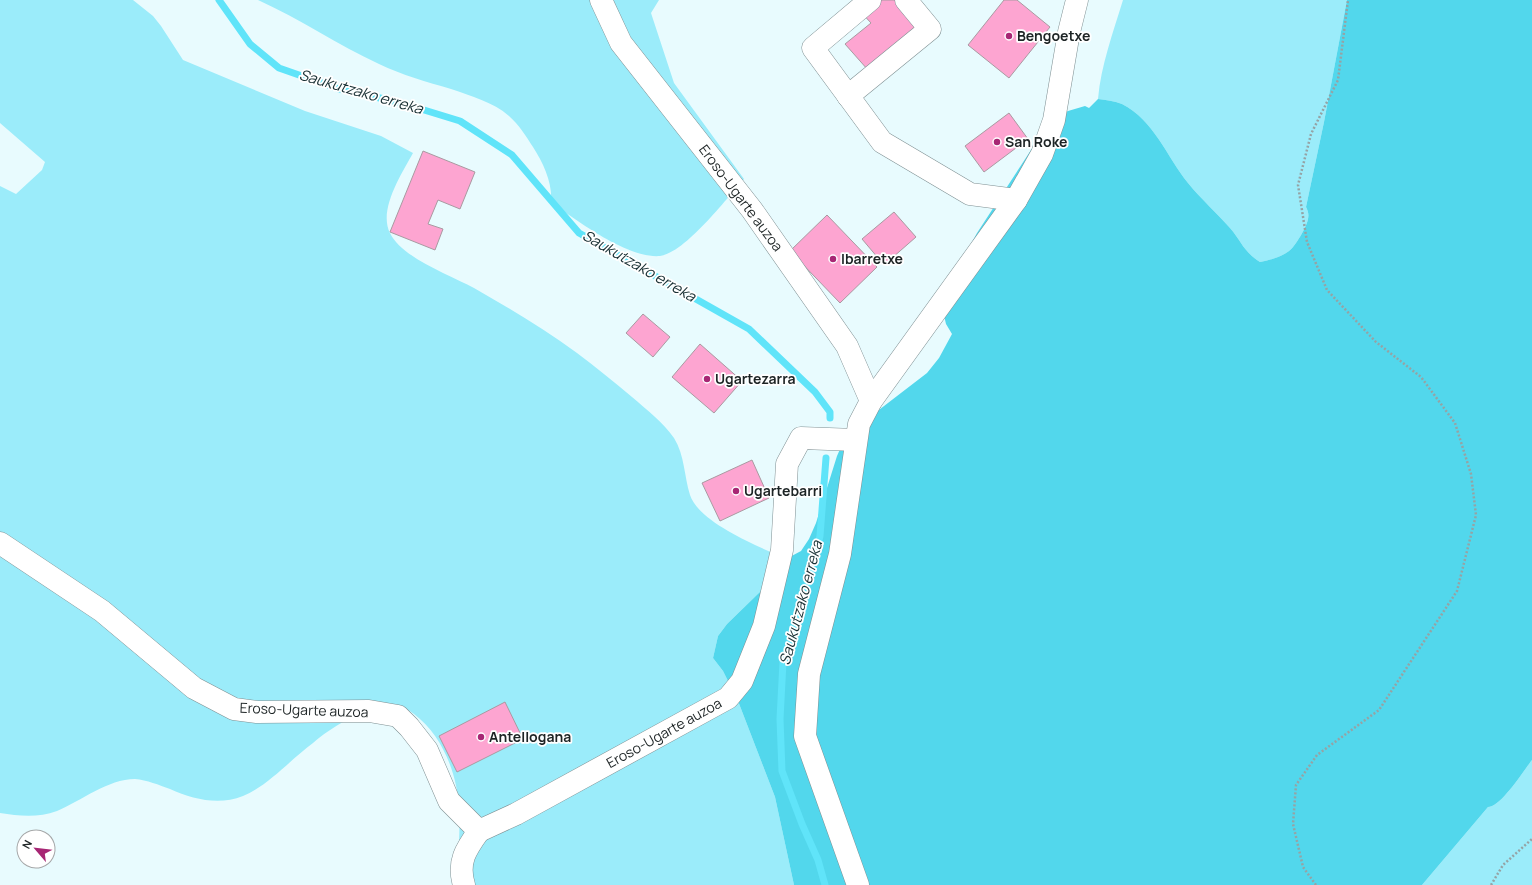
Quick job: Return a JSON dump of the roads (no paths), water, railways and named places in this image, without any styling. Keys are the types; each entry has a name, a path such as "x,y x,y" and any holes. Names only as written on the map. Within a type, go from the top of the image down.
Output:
{"street":[{"name":"Eroso-Ugarte auzoa","path":"601,0 621,43 752,210 847,346 871,402"},
{"path":"870,0 813,48 848,96 882,142 970,194 1016,200"},
{"path":"848,96 930,29 906,0"},
{"path":"858,885 805,736 809,674 840,554 859,424 871,402 1016,200 1042,154 1054,120 1069,32 1077,0"},
{"name":"Eroso-Ugarte auzoa","path":"0,543 102,610 194,688 234,709 257,712 369,711 398,716 410,727 427,750 449,801 479,831 516,814 728,698 742,681 764,626 782,550 787,464 801,438 856,440"},
{"path":"464,885 461,875 465,851 479,831"}],"waterway":[{"name":"Saukutzako erreka","path":"219,0 250,44 279,68 339,89 398,102 460,121 512,155 579,233 749,329 815,392 830,412 830,418"},
{"name":"Saukutzako erreka","path":"825,885 818,860 802,824 782,771 780,719 783,662 800,611 820,536 826,458"}],"place":[{"name":"Bengoetxe","path":"1009,36"},
{"name":"San Roke","path":"997,142"},
{"name":"Ibarretxe","path":"833,259"},
{"name":"Ugartezarra","path":"707,379"},
{"name":"Ugartebarri","path":"736,491"},
{"name":"Antellogana","path":"481,737"}]}
